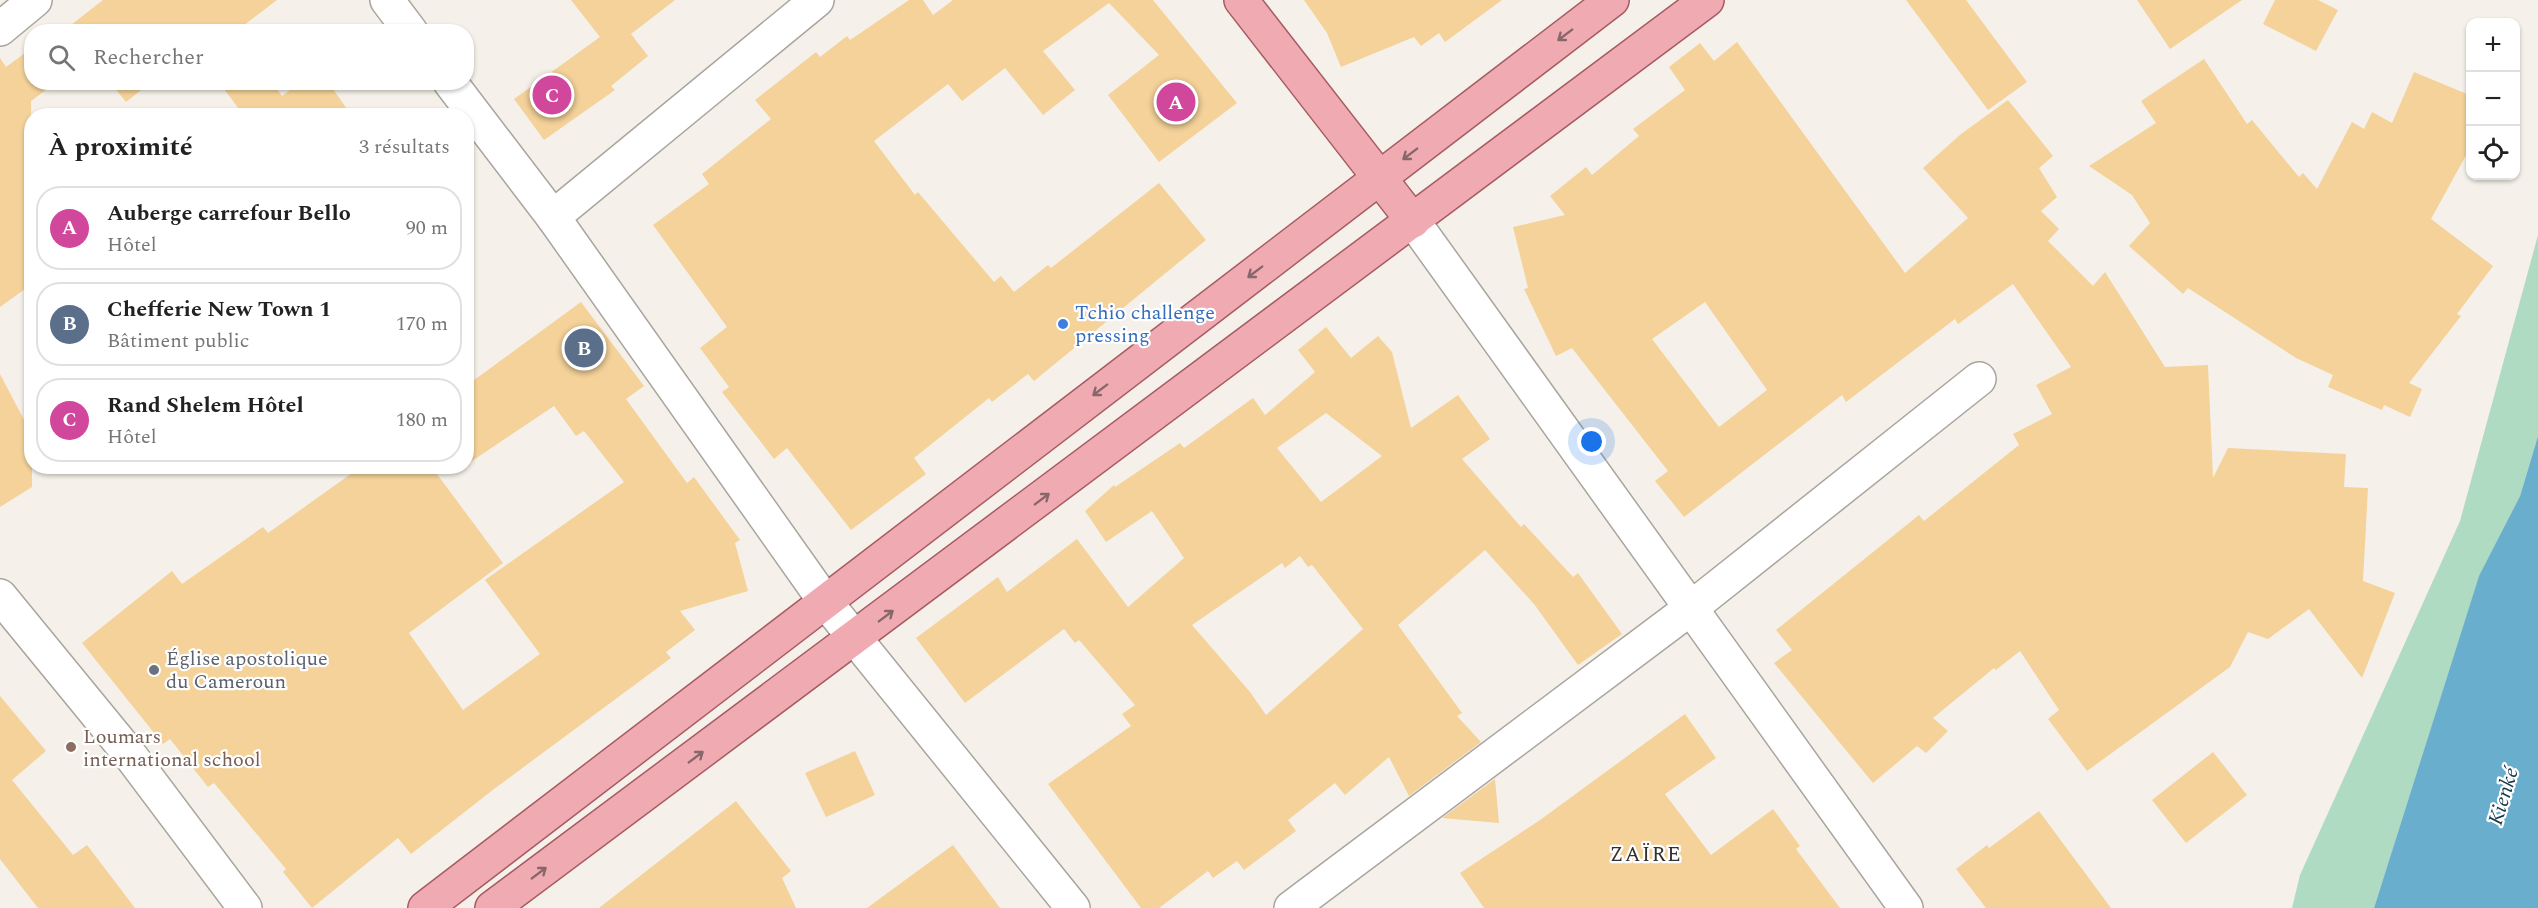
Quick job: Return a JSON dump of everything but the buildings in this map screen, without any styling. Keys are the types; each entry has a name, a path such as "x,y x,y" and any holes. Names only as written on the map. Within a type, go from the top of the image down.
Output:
{"main road":[{"path":"1242,0 1378,179 1413,221"},
{"path":"425,908 824,600 1612,0"},
{"path":"492,908 1707,0"}],"street":[{"path":"0,29 35,0"},
{"path":"387,0 405,24"},
{"path":"553,217 817,0"},
{"path":"456,90 470,108"},
{"path":"474,113 553,217 824,600 1073,908"},
{"path":"1413,221 1906,908"},
{"path":"1291,908 1691,608 1979,379"},
{"path":"0,596 127,752 245,908"}],"green space":[{"path":"2538,235 2538,436 2520,496 2479,577 2374,908 2292,908 2300,875 2460,521"}],"water":[{"name":"Kienké","path":"2538,436 2538,908 2374,908 2479,576 2520,496"}],"place":[{"name":"Rand Shelem Hôtel","path":"552,95"},
{"name":"Auberge carrefour Bello","path":"1176,102"},
{"name":"Tchio challenge pressing","path":"1063,324"},
{"name":"Chefferie New Town 1","path":"584,348"},
{"name":"Église apostolique du Cameroun","path":"154,670"},
{"name":"Loumars international school","path":"71,747"}],"district":[{"name":"ZAÏRE","path":"1646,854"}]}
